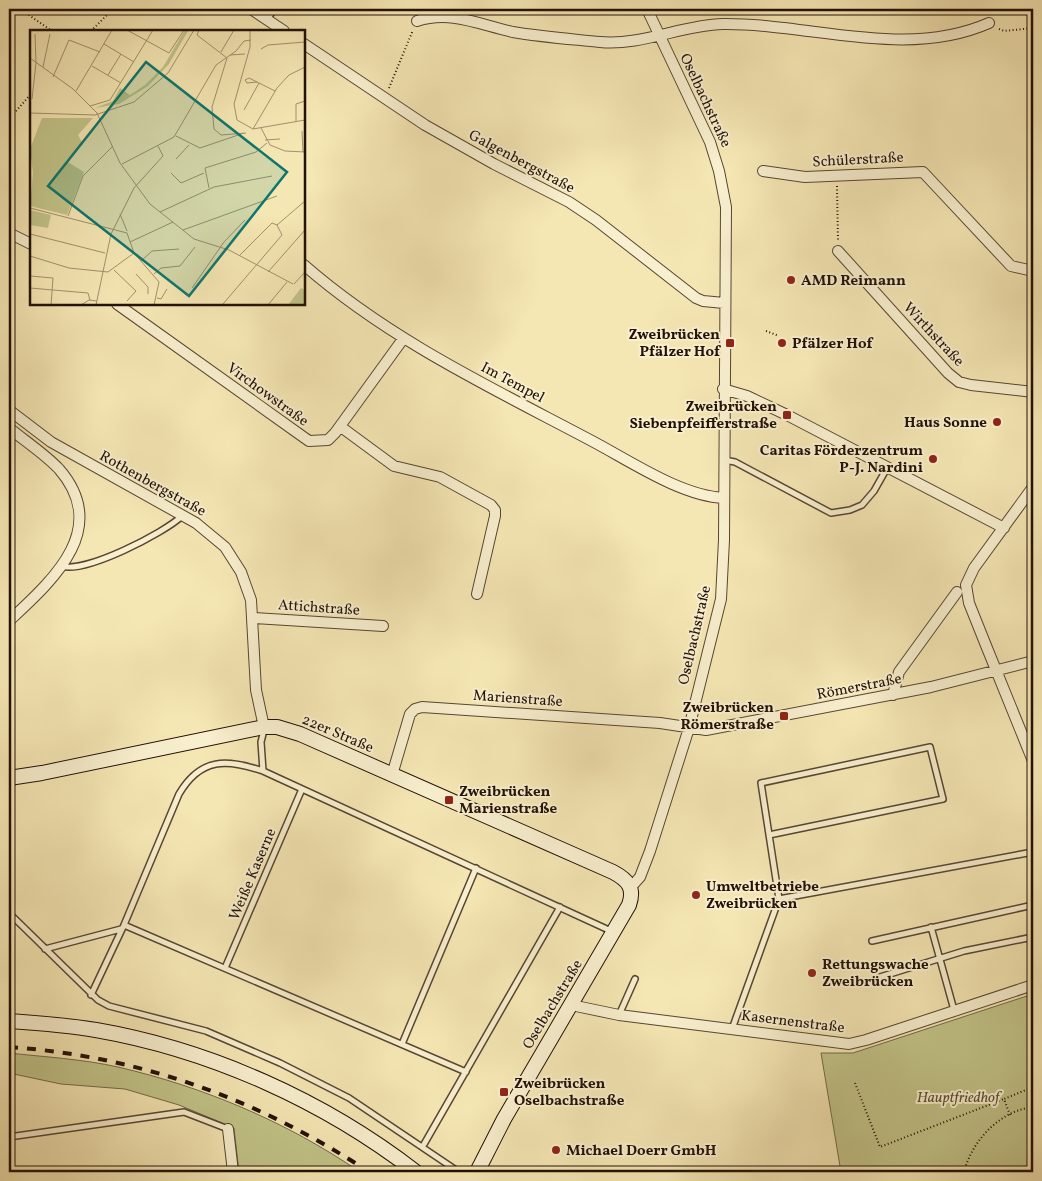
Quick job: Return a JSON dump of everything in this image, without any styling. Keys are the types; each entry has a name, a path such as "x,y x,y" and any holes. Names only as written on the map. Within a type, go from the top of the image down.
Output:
{"street":[{"path":"251,9 282,30"},
{"name":"Oselbachstraße","path":"477,1172 504,1119 629,904 632,895 631,887 640,877 650,851 689,728 721,599 724,498 723,389 727,238 726,207 719,171 710,142 647,9"},
{"path":"417,21 430,17 449,16 535,36 603,43 642,40 679,29 723,24 900,40 965,32 989,23"},
{"name":"Galgenbergstraße","path":"305,45 384,98 468,150 569,202 596,220 696,298 703,301 724,303"},
{"name":"Schülerstraße","path":"763,171 805,177 836,174 923,172 1011,266 1033,271"},
{"path":"9,233 30,244"},
{"name":"Wirthstraße","path":"838,251 948,373 959,382 1033,392"},
{"name":"Im Tempel","path":"305,266 350,303 403,339 662,478 709,497 724,498"},
{"name":"Virchowstraße","path":"118,305 308,441 328,440 341,427 403,339"},
{"path":"723,389 747,396 787,415 1004,528"},
{"name":"Rothenbergstraße","path":"9,410 51,442 183,515 213,535 233,558 247,585 254,618 256,690 264,727"},
{"path":"341,427 394,466 440,477 491,505 495,510 495,516 476,594"},
{"path":"9,428 57,467 75,491 80,506 81,521 78,538 61,566 9,621"},
{"path":"1033,487 974,568 966,586 970,602 996,671 1033,761"},
{"path":"892,695 899,672 957,592"},
{"name":"Attichstraße","path":"254,618 384,626"},
{"name":"Römerstraße","path":"689,728 706,730 892,695 1033,661"},
{"name":"Marienstraße","path":"392,775 410,714 415,709 422,707 660,723 689,728"},
{"name":"22er Straße","path":"9,778 42,773 234,731 264,727 288,730 613,872 627,881 631,887"},
{"name":"Kasernenstraße","path":"571,1005 619,1015 849,1044 1033,985"},
{"path":"9,1021 96,1030 202,1058 257,1078 306,1102 363,1135 416,1172"},
{"path":"228,1129 233,1172"}],"lane":[{"path":"267,20 274,9"},
{"path":"723,460 735,462 831,513 850,510 862,505 874,491 887,468"},
{"path":"61,566 75,568 104,559 136,544 183,515"},
{"path":"263,771 261,742 264,727"},
{"path":"732,1029 779,899 760,783 930,747 943,799 769,835"},
{"path":"91,995 123,927 179,794 188,778 200,769 226,762 238,763 263,771 614,932"},
{"name":"Weiße Kaserne","path":"225,968 302,789"},
{"path":"779,899 1033,852"},
{"path":"402,1044 476,868"},
{"path":"872,941 1033,905"},
{"path":"424,1146 560,907"},
{"path":"9,912 91,995 110,1006 206,1031 280,1063 349,1098 424,1146 459,1172"},
{"path":"45,949 123,927 225,968 466,1072"},
{"path":"931,928 954,1010"},
{"path":"880,977 939,958 1033,937"},
{"path":"619,1015 636,979"},
{"path":"9,1137 184,1112 228,1129"}],"path":[{"path":"20,9 51,30"},
{"path":"92,30 113,9"},
{"path":"384,98 417,21"},
{"path":"989,23 1004,31 1033,28"},
{"path":"9,119 30,95"},
{"path":"836,174 838,251"},
{"path":"766,331 779,336"},
{"path":"855,1083 880,1147 1033,1087"},
{"path":"1004,1099 1010,1115"},
{"path":"964,1172 968,1156 982,1136 1010,1115 1033,1107"}],"green space":[{"name":"Hauptfriedhof","path":"1033,994 1033,1172 841,1172 821,1053 853,1053"},
{"path":"9,1053 104,1064 182,1085 244,1108 274,1122 303,1137 360,1172 239,1172 234,1128 179,1105 125,1089 61,1084 9,1073"}],"railway":[{"path":"9,1047 58,1052 105,1060 197,1086 242,1103 285,1123 328,1146 369,1172"}],"place":[{"name":"AMD Reimann","path":"791,280"},
{"name":"Zweibrücken Pfälzer Hof","path":"730,343"},
{"name":"Pfälzer Hof","path":"782,343"},
{"name":"Zweibrücken Siebenpfeifferstraße","path":"787,415"},
{"name":"Haus Sonne","path":"997,422"},
{"name":"Caritas Förderzentrum P-J. Nardini","path":"933,459"},
{"name":"Zweibrücken Römerstraße","path":"784,716"},
{"name":"Zweibrücken Marienstraße","path":"449,800"},
{"name":"Umweltbetriebe Zweibrücken","path":"696,895"},
{"name":"Rettungswache Zweibrücken","path":"812,973"},
{"name":"Zweibrücken Oselbachstraße","path":"504,1092"},
{"name":"Michael Doerr GmbH","path":"556,1150"}]}
